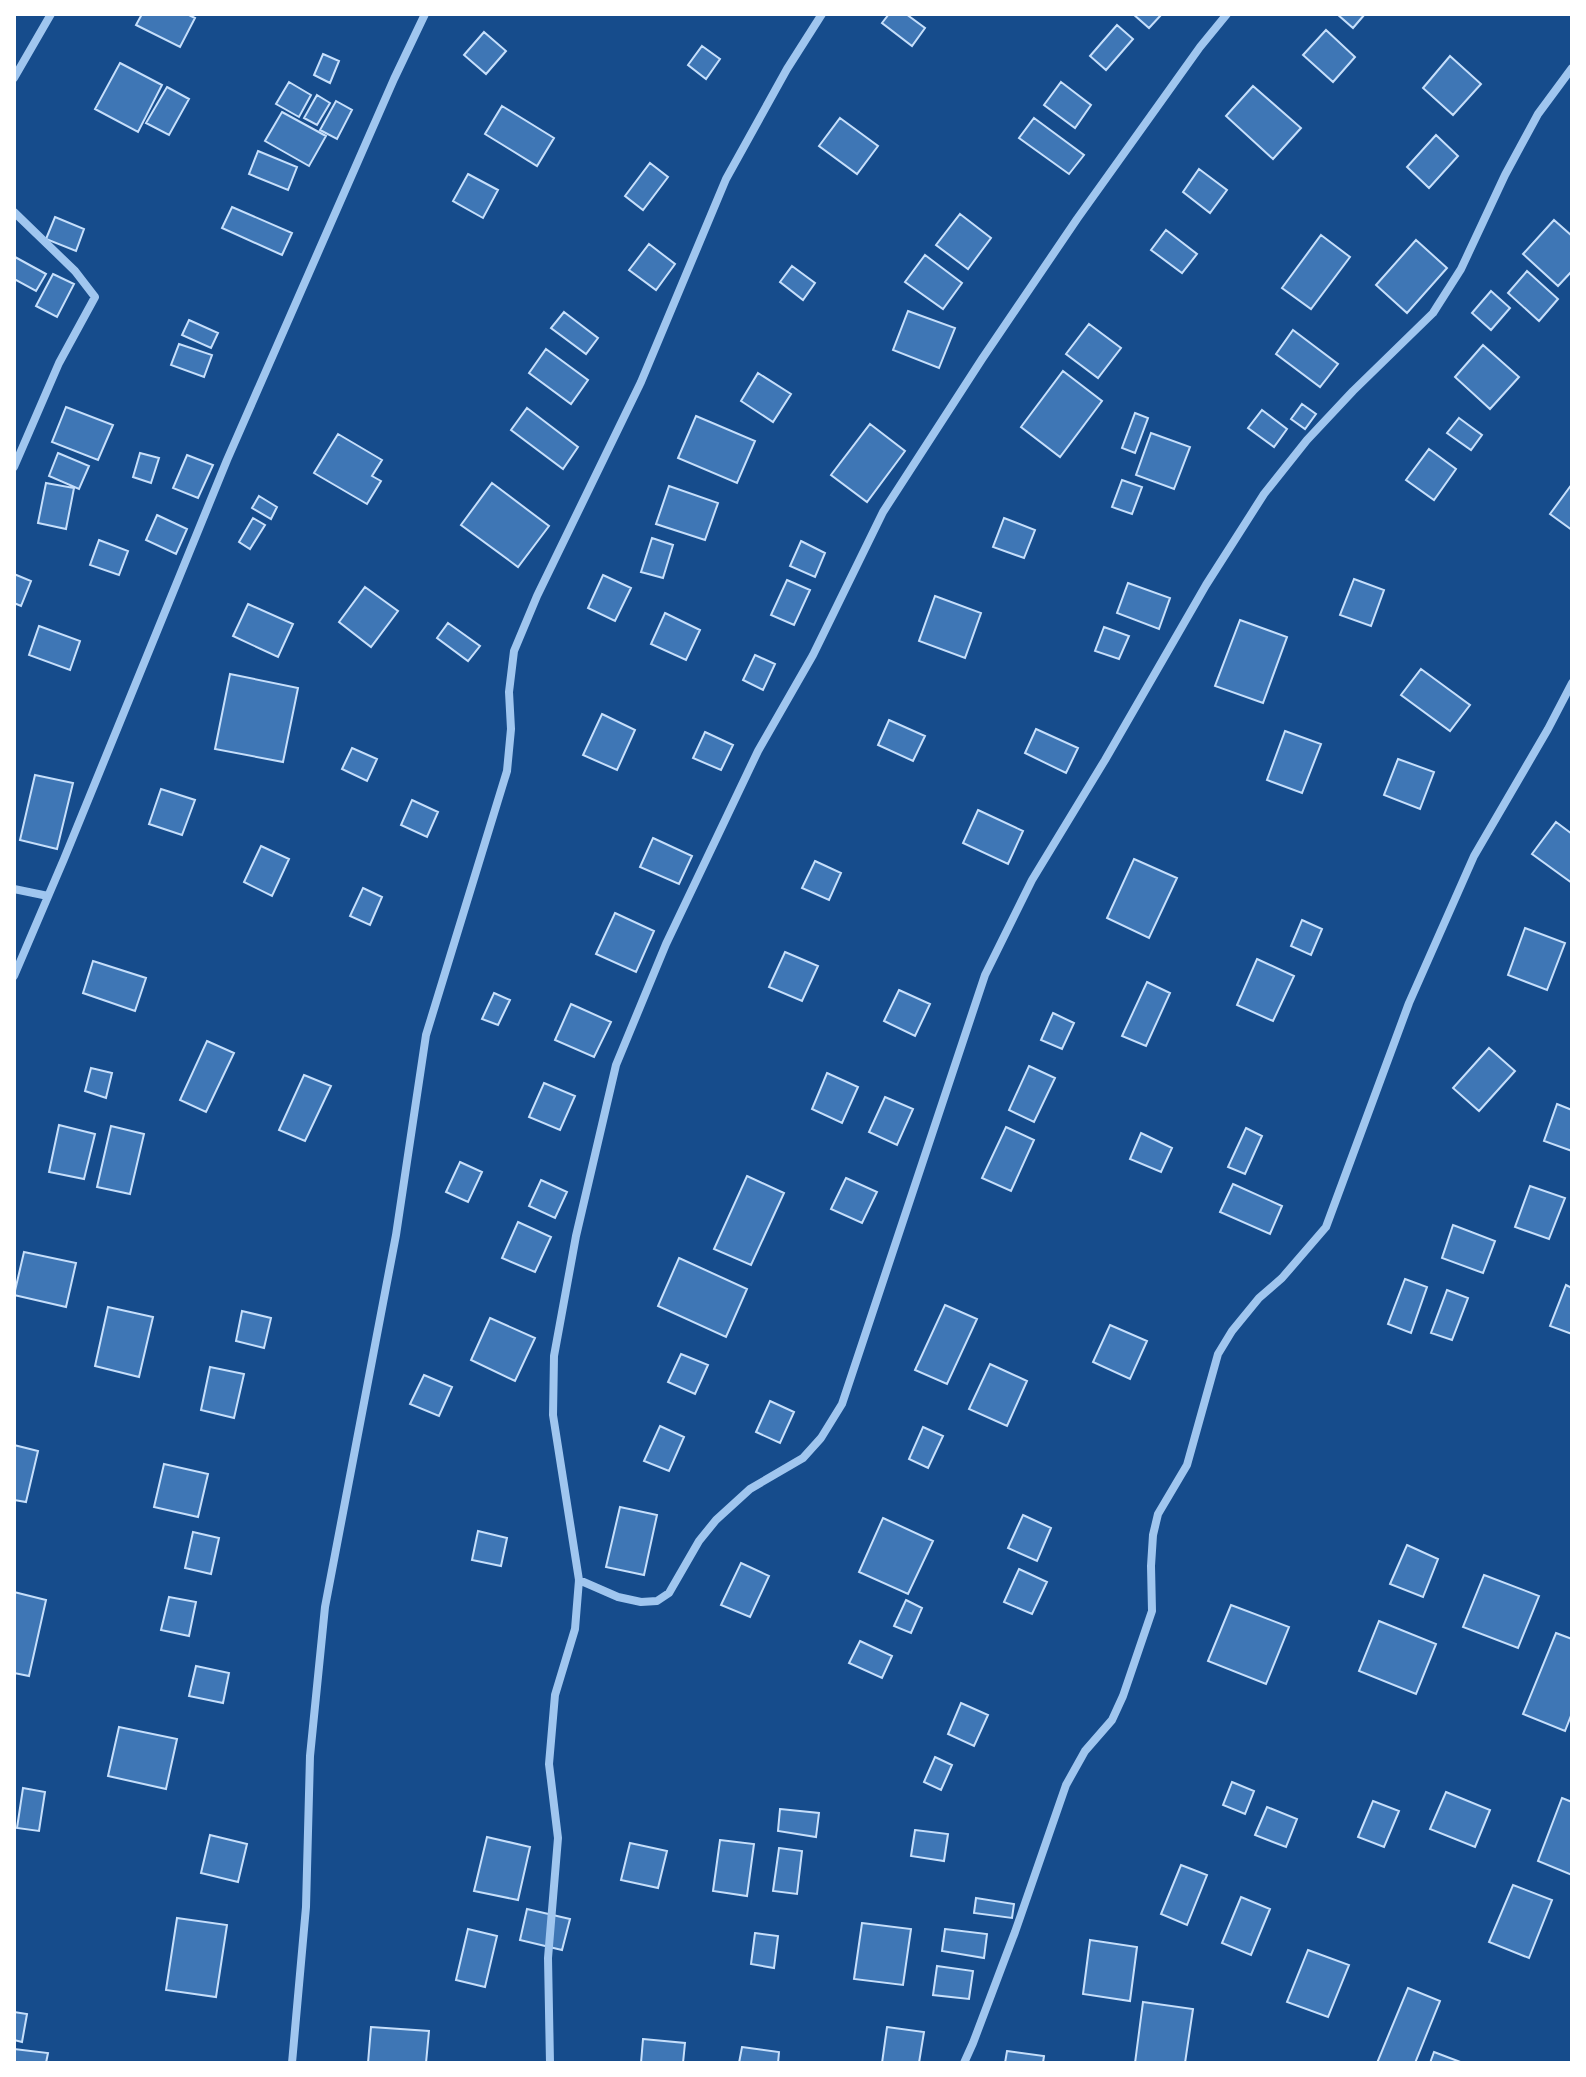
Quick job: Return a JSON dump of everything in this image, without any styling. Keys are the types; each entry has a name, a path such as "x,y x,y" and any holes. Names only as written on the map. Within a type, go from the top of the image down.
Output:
{"street":[{"path":"14,78 51,14"},
{"path":"14,976 234,445 425,14"},
{"path":"292,2063 306,1907 310,1756 325,1607 396,1235 426,1035 507,771 511,729 509,692 514,651 537,596 641,382 726,179 787,69 822,14"},
{"path":"550,2063 548,1958 558,1838 549,1764 555,1695 575,1629 579,1580 553,1415 554,1356 576,1236 616,1065 654,971 758,751 813,655 883,512 1077,219 1227,14"},
{"path":"579,1580 618,1597 641,1602 657,1601 669,1593 699,1541 716,1520 750,1489 803,1458 821,1438 842,1404 985,975 1032,880 1206,585 1264,494 1316,430 1433,313 1461,269 1505,175 1538,114 1572,68"},
{"path":"14,212 75,271 95,297 59,363 14,467"},
{"path":"964,2063 1015,1932 1066,1785 1085,1751 1112,1720 1123,1696 1152,1611 1151,1566 1158,1514 1187,1465 1218,1354 1259,1298 1282,1278 1326,1227 1409,1003 1474,856 1572,683"},
{"path":"14,889 48,896"}],"building":[{"path":"142,14 187,14 195,18 180,47 136,25"},
{"path":"889,14 906,14 925,28 912,46 882,23"},
{"path":"1133,14 1162,14 1149,28"},
{"path":"1337,14 1365,14 1353,28"},
{"path":"1117,25 1133,39 1106,70 1090,56"},
{"path":"1326,30 1355,57 1333,82 1303,55"},
{"path":"484,32 506,51 486,74 464,55"},
{"path":"702,46 720,59 706,79 688,65"},
{"path":"323,54 339,61 330,83 314,75"},
{"path":"1450,56 1481,84 1453,115 1423,88"},
{"path":"120,63 162,85 138,132 95,109"},
{"path":"289,82 311,95 299,117 276,104"},
{"path":"1061,82 1091,105 1075,128 1044,105"},
{"path":"1253,86 1301,128 1273,159 1226,116"},
{"path":"167,87 189,99 169,135 146,123"},
{"path":"317,95 330,103 317,125 304,118"},
{"path":"336,101 352,110 337,139 320,130"},
{"path":"502,106 554,138 537,166 485,134"},
{"path":"282,112 326,136 309,166 265,141"},
{"path":"840,118 878,146 857,174 819,146"},
{"path":"1034,118 1084,155 1069,174 1019,138"},
{"path":"1436,135 1458,156 1429,188 1407,167"},
{"path":"258,151 297,167 288,190 249,174"},
{"path":"650,163 668,177 643,210 625,196"},
{"path":"1199,169 1227,190 1210,213 1183,192"},
{"path":"468,174 498,190 483,218 453,201"},
{"path":"232,207 292,233 282,255 222,228"},
{"path":"960,214 991,238 968,269 936,245"},
{"path":"55,217 84,229 76,251 46,239"},
{"path":"1554,220 1572,236 1572,271 1558,286 1523,254"},
{"path":"1166,230 1197,254 1182,273 1151,250"},
{"path":"1321,235 1350,257 1311,309 1282,288"},
{"path":"1416,240 1447,268 1407,313 1376,285"},
{"path":"649,244 675,264 656,290 629,270"},
{"path":"925,255 962,283 943,309 905,282"},
{"path":"15,257 46,274 36,291 14,279"},
{"path":"792,266 815,283 803,300 780,282"},
{"path":"1527,271 1558,299 1539,321 1508,293"},
{"path":"53,274 74,284 57,317 36,306"},
{"path":"1491,291 1510,308 1491,330 1472,313"},
{"path":"908,311 955,328 939,368 893,350"},
{"path":"564,312 598,338 586,354 551,328"},
{"path":"189,320 218,333 211,348 182,335"},
{"path":"1089,324 1121,348 1098,378 1066,354"},
{"path":"1293,330 1338,364 1320,387 1276,354"},
{"path":"179,344 212,355 204,377 171,365"},
{"path":"1483,345 1519,377 1490,409 1455,377"},
{"path":"546,349 588,380 571,404 529,373"},
{"path":"1063,371 1102,401 1060,457 1021,427"},
{"path":"758,373 791,394 773,422 741,401"},
{"path":"1302,404 1316,414 1305,429 1291,419"},
{"path":"66,407 113,425 98,460 52,442"},
{"path":"527,408 578,447 563,469 511,430"},
{"path":"1262,410 1287,429 1274,447 1248,428"},
{"path":"1135,413 1148,418 1135,453 1122,448"},
{"path":"696,416 755,441 737,483 678,458"},
{"path":"1459,418 1482,435 1471,450 1447,433"},
{"path":"870,424 905,451 867,502 831,475"},
{"path":"1151,433 1190,447 1174,489 1136,475"},
{"path":"338,434 382,460 372,476 381,481 367,504 314,473"},
{"path":"1429,449 1456,469 1434,500 1406,480"},
{"path":"58,453 89,466 79,489 49,476"},
{"path":"140,453 159,458 151,483 133,477"},
{"path":"187,455 213,465 198,498 173,488"},
{"path":"1122,480 1142,487 1132,514 1112,507"},
{"path":"46,483 74,488 66,529 38,523"},
{"path":"492,483 549,526 518,567 461,525"},
{"path":"1572,484 1572,530 1550,514"},
{"path":"669,486 718,503 705,540 656,524"},
{"path":"259,496 277,507 271,519 252,508"},
{"path":"157,515 187,529 176,554 146,540"},
{"path":"253,518 265,525 250,549 239,542"},
{"path":"1004,518 1035,530 1024,558 993,547"},
{"path":"652,538 673,545 663,578 641,572"},
{"path":"99,540 128,551 119,575 90,565"},
{"path":"801,541 825,553 815,577 790,566"},
{"path":"14,574 31,581 21,606 14,603"},
{"path":"603,575 631,588 615,621 588,608"},
{"path":"1354,579 1384,590 1371,626 1340,615"},
{"path":"787,580 810,590 794,625 771,615"},
{"path":"1128,583 1170,598 1159,629 1117,613"},
{"path":"365,587 398,611 371,647 339,622"},
{"path":"935,596 981,613 965,658 919,641"},
{"path":"248,604 293,624 278,657 233,636"},
{"path":"665,613 700,630 686,660 651,644"},
{"path":"1240,620 1287,637 1263,703 1215,686"},
{"path":"448,623 480,646 468,661 437,638"},
{"path":"39,626 80,641 70,670 29,655"},
{"path":"1104,627 1129,636 1119,659 1095,651"},
{"path":"755,655 775,664 763,690 743,680"},
{"path":"1421,669 1470,705 1450,731 1401,695"},
{"path":"230,674 298,688 283,762 215,749"},
{"path":"602,714 635,730 617,770 583,755"},
{"path":"889,720 925,736 913,761 878,745"},
{"path":"1036,729 1078,748 1066,773 1025,753"},
{"path":"1285,731 1321,744 1302,793 1267,780"},
{"path":"705,732 733,745 721,770 693,758"},
{"path":"352,748 377,759 367,781 342,769"},
{"path":"1398,759 1434,772 1420,809 1384,795"},
{"path":"35,775 73,783 57,849 20,840"},
{"path":"161,789 195,800 182,835 149,824"},
{"path":"412,800 438,812 427,837 401,825"},
{"path":"978,810 1023,831 1008,864 963,843"},
{"path":"1556,822 1572,834 1572,883 1532,854"},
{"path":"653,838 692,856 679,884 640,867"},
{"path":"261,846 289,859 272,896 244,882"},
{"path":"1134,859 1177,878 1149,938 1107,918"},
{"path":"815,861 841,873 829,900 802,888"},
{"path":"363,888 382,897 370,925 350,916"},
{"path":"615,913 654,931 636,972 596,954"},
{"path":"1302,920 1322,929 1311,955 1291,946"},
{"path":"1525,928 1565,943 1547,990 1508,975"},
{"path":"785,952 818,966 802,1001 769,987"},
{"path":"1257,959 1294,976 1273,1021 1237,1005"},
{"path":"93,961 146,978 135,1011 83,993"},
{"path":"1147,982 1170,993 1146,1046 1122,1036"},
{"path":"899,990 930,1004 915,1036 884,1021"},
{"path":"494,993 510,1000 498,1025 482,1019"},
{"path":"571,1004 611,1022 594,1057 555,1040"},
{"path":"1053,1013 1074,1023 1062,1049 1041,1040"},
{"path":"207,1041 234,1053 206,1112 180,1100"},
{"path":"1489,1048 1515,1071 1479,1111 1453,1088"},
{"path":"1029,1066 1055,1078 1034,1122 1009,1110"},
{"path":"91,1068 112,1073 106,1098 85,1091"},
{"path":"827,1073 858,1087 842,1123 812,1109"},
{"path":"304,1075 331,1086 305,1141 279,1130"},
{"path":"544,1083 575,1096 560,1130 529,1117"},
{"path":"885,1097 913,1109 897,1145 869,1132"},
{"path":"1557,1104 1572,1110 1572,1151 1544,1141"},
{"path":"59,1125 95,1134 84,1179 49,1172"},
{"path":"111,1126 144,1134 130,1194 97,1187"},
{"path":"1006,1127 1034,1140 1011,1191 982,1178"},
{"path":"1246,1128 1262,1136 1245,1174 1228,1167"},
{"path":"1141,1133 1172,1148 1161,1172 1130,1159"},
{"path":"460,1162 482,1172 468,1202 446,1192"},
{"path":"747,1176 784,1193 751,1265 714,1249"},
{"path":"846,1178 877,1192 862,1223 831,1209"},
{"path":"541,1180 567,1192 555,1218 529,1206"},
{"path":"1233,1184 1282,1206 1270,1234 1220,1212"},
{"path":"1530,1186 1565,1198 1549,1239 1515,1227"},
{"path":"518,1222 551,1237 535,1272 502,1258"},
{"path":"1453,1225 1495,1241 1483,1273 1442,1258"},
{"path":"24,1252 76,1263 66,1307 14,1295"},
{"path":"679,1258 747,1289 726,1337 658,1306"},
{"path":"1405,1279 1427,1287 1411,1333 1388,1324"},
{"path":"1566,1285 1572,1288 1572,1334 1550,1326"},
{"path":"1447,1290 1468,1298 1452,1340 1431,1333"},
{"path":"945,1305 977,1319 947,1384 915,1370"},
{"path":"108,1307 153,1317 139,1377 95,1366"},
{"path":"242,1311 271,1318 264,1348 236,1341"},
{"path":"490,1318 535,1338 515,1381 471,1360"},
{"path":"1110,1325 1147,1341 1130,1379 1093,1362"},
{"path":"681,1354 708,1365 695,1394 668,1382"},
{"path":"990,1364 1027,1381 1007,1426 969,1409"},
{"path":"210,1367 244,1374 234,1418 201,1410"},
{"path":"424,1375 452,1387 439,1416 410,1404"},
{"path":"770,1401 794,1412 780,1443 756,1432"},
{"path":"660,1426 684,1437 669,1471 644,1461"},
{"path":"923,1427 943,1436 928,1468 909,1459"},
{"path":"14,1445 38,1451 26,1502 14,1500"},
{"path":"164,1464 208,1474 198,1517 154,1507"},
{"path":"620,1507 657,1515 644,1575 606,1567"},
{"path":"1023,1515 1051,1528 1037,1561 1008,1548"},
{"path":"883,1518 933,1541 908,1594 859,1572"},
{"path":"478,1531 507,1538 501,1566 472,1560"},
{"path":"193,1532 219,1538 211,1574 185,1568"},
{"path":"1407,1545 1438,1559 1423,1597 1390,1584"},
{"path":"741,1563 769,1576 750,1617 721,1605"},
{"path":"1019,1569 1047,1582 1032,1614 1004,1602"},
{"path":"1484,1575 1539,1596 1518,1648 1463,1627"},
{"path":"14,1592 46,1600 29,1676 14,1673"},
{"path":"169,1597 196,1602 189,1636 161,1630"},
{"path":"906,1600 922,1608 911,1633 894,1626"},
{"path":"1231,1605 1289,1627 1266,1684 1208,1661"},
{"path":"1379,1621 1436,1644 1416,1694 1359,1671"},
{"path":"1556,1633 1572,1639 1572,1713 1565,1731 1523,1714"},
{"path":"860,1641 892,1656 882,1678 849,1663"},
{"path":"196,1666 229,1673 223,1703 189,1696"},
{"path":"961,1703 988,1715 974,1746 948,1734"},
{"path":"119,1727 177,1739 166,1789 108,1776"},
{"path":"935,1757 952,1765 941,1790 924,1782"},
{"path":"1232,1782 1254,1791 1245,1814 1223,1805"},
{"path":"23,1788 45,1792 39,1831 17,1828"},
{"path":"1446,1792 1490,1810 1475,1847 1430,1829"},
{"path":"1562,1798 1572,1802 1572,1875 1538,1861"},
{"path":"1373,1801 1399,1811 1384,1847 1358,1837"},
{"path":"1267,1807 1297,1819 1286,1847 1255,1835"},
{"path":"780,1809 819,1813 816,1837 778,1831"},
{"path":"915,1830 948,1834 944,1861 911,1856"},
{"path":"210,1835 247,1844 238,1882 201,1873"},
{"path":"487,1837 530,1847 518,1900 474,1891"},
{"path":"720,1840 754,1844 747,1896 713,1891"},
{"path":"630,1843 667,1851 658,1888 621,1880"},
{"path":"779,1848 802,1851 797,1894 773,1891"},
{"path":"1181,1865 1207,1875 1187,1925 1161,1914"},
{"path":"1513,1885 1552,1900 1529,1958 1489,1942"},
{"path":"1241,1897 1270,1909 1251,1955 1222,1943"},
{"path":"976,1898 1014,1904 1012,1918 974,1913"},
{"path":"527,1909 570,1919 562,1950 520,1940"},
{"path":"177,1918 227,1925 216,1997 166,1990"},
{"path":"862,1923 911,1929 903,1985 854,1979"},
{"path":"468,1929 497,1936 485,1987 456,1980"},
{"path":"945,1929 987,1934 984,1958 942,1951"},
{"path":"755,1933 778,1936 774,1968 751,1964"},
{"path":"1090,1940 1137,1947 1130,2001 1083,1994"},
{"path":"1308,1950 1349,1965 1328,2017 1287,2002"},
{"path":"937,1966 973,1971 969,1999 933,1995"},
{"path":"1408,1988 1440,2001 1415,2063 1377,2063"},
{"path":"1143,2002 1193,2009 1185,2063 1135,2063"},
{"path":"14,2012 27,2014 22,2042 14,2040"},
{"path":"371,2027 429,2031 426,2063 368,2063"},
{"path":"887,2027 924,2032 919,2063 882,2063"},
{"path":"643,2039 685,2043 683,2063 641,2063"},
{"path":"742,2047 779,2052 778,2063 739,2063"},
{"path":"14,2049 48,2053 46,2063 14,2063"},
{"path":"1007,2051 1044,2056 1043,2063 1005,2063"},
{"path":"1434,2052 1463,2063 1430,2063"}]}
